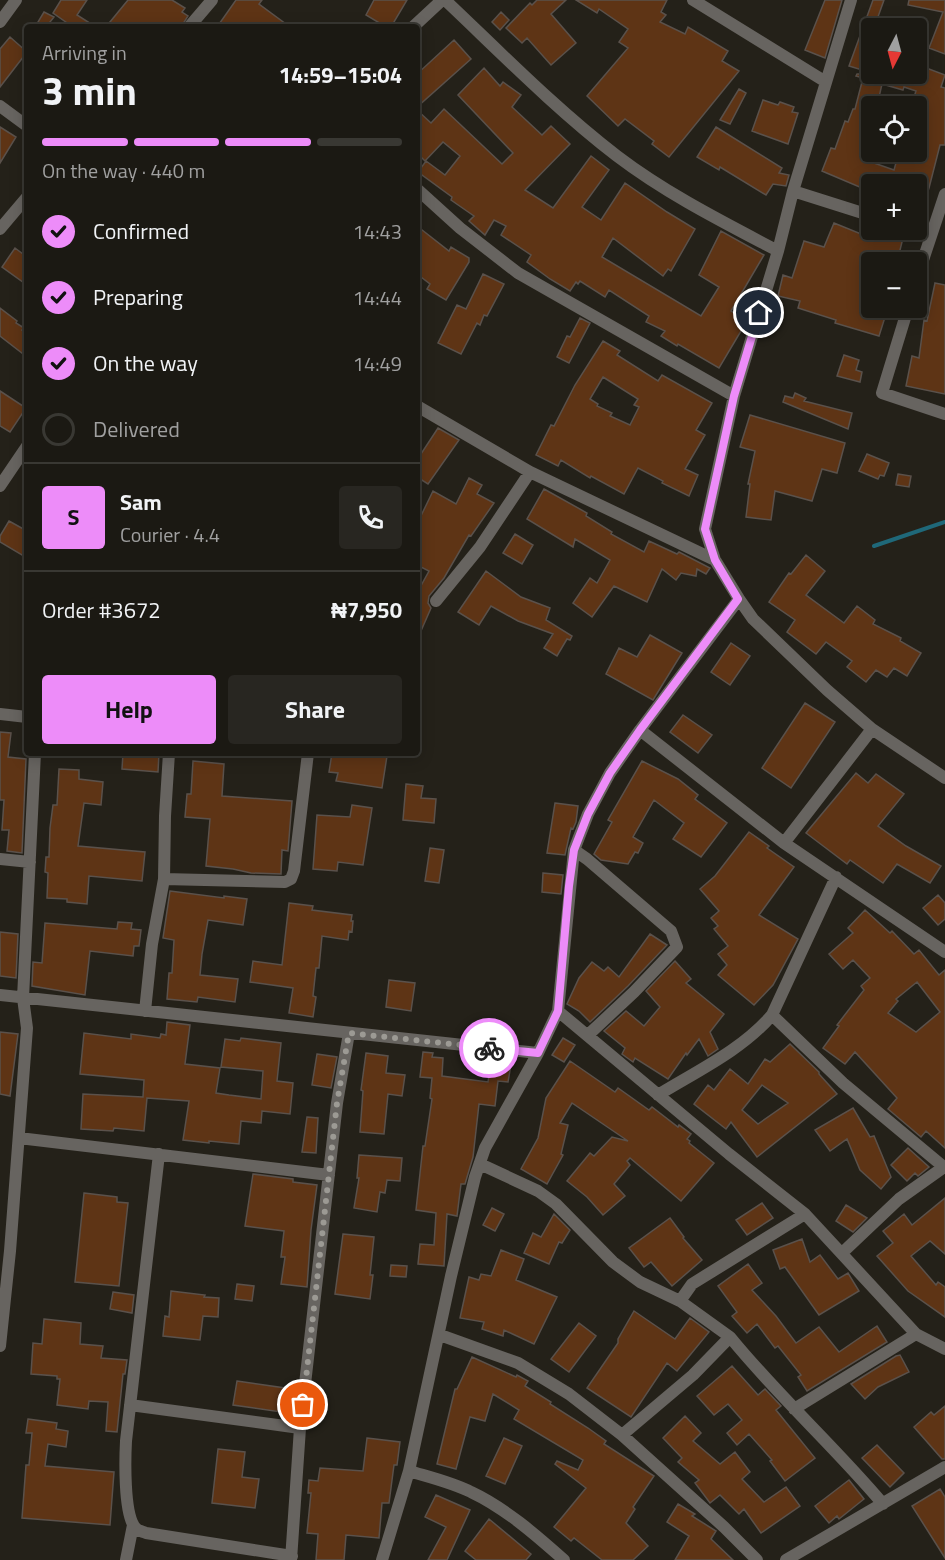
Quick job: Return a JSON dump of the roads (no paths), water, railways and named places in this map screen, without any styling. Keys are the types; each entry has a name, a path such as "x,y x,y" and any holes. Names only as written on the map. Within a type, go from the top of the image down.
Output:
{"street":[{"path":"0,22 16,0"},
{"path":"192,24 212,0"},
{"path":"416,24 443,0 569,117 619,157 685,202 778,251"},
{"path":"693,0 826,82"},
{"path":"851,0 734,396 705,529 715,560 753,619 827,690 872,729 945,778"},
{"path":"0,106 24,124"},
{"path":"793,191 861,213"},
{"path":"420,192 460,228 519,273 734,396"},
{"path":"925,252 945,194"},
{"path":"0,229 24,201"},
{"path":"927,233 931,234"},
{"path":"905,318 882,393 945,414"},
{"path":"420,408 530,472 715,560"},
{"path":"0,486 24,450"},
{"path":"436,601 480,547 530,472"},
{"path":"382,1560 409,1471 451,1276 485,1148 538,1053 558,1011 574,850 588,814 610,773 738,599"},
{"path":"0,714 24,717"},
{"path":"784,843 872,729"},
{"path":"640,730 784,843 945,952"},
{"path":"0,1346 10,1251 27,1028 23,998 35,756"},
{"path":"145,1011 152,944 164,879 169,756"},
{"path":"164,879 285,882 291,879 294,871 308,756"},
{"path":"574,850 671,931 677,947 588,1035"},
{"path":"0,859 30,862"},
{"path":"658,1095 758,1031 772,1015 836,877"},
{"path":"0,995 538,1053"},
{"path":"558,1011 805,1214 916,1334 945,1349"},
{"path":"772,1015 843,1083 944,1168 899,1199 842,1253"},
{"path":"133,1525 138,1531 146,1533 291,1558 300,1428 337,1103 349,1033"},
{"path":"19,1138 329,1174"},
{"path":"126,1560 133,1525 125,1484 126,1441 159,1154"},
{"path":"480,1164 538,1191 556,1204 613,1262 640,1282 681,1301 730,1337 761,1374 847,1461 883,1503"},
{"path":"681,1301 692,1284 805,1214"},
{"path":"794,1409 916,1334"},
{"path":"440,1335 518,1363 569,1394 621,1435 724,1527 757,1560"},
{"path":"621,1435 693,1375 730,1337"},
{"path":"130,1405 300,1428"},
{"path":"786,1560 945,1467"},
{"path":"409,1471 469,1491 489,1502 544,1542 564,1560"}],"waterway":[{"path":"874,546 945,522"}]}
